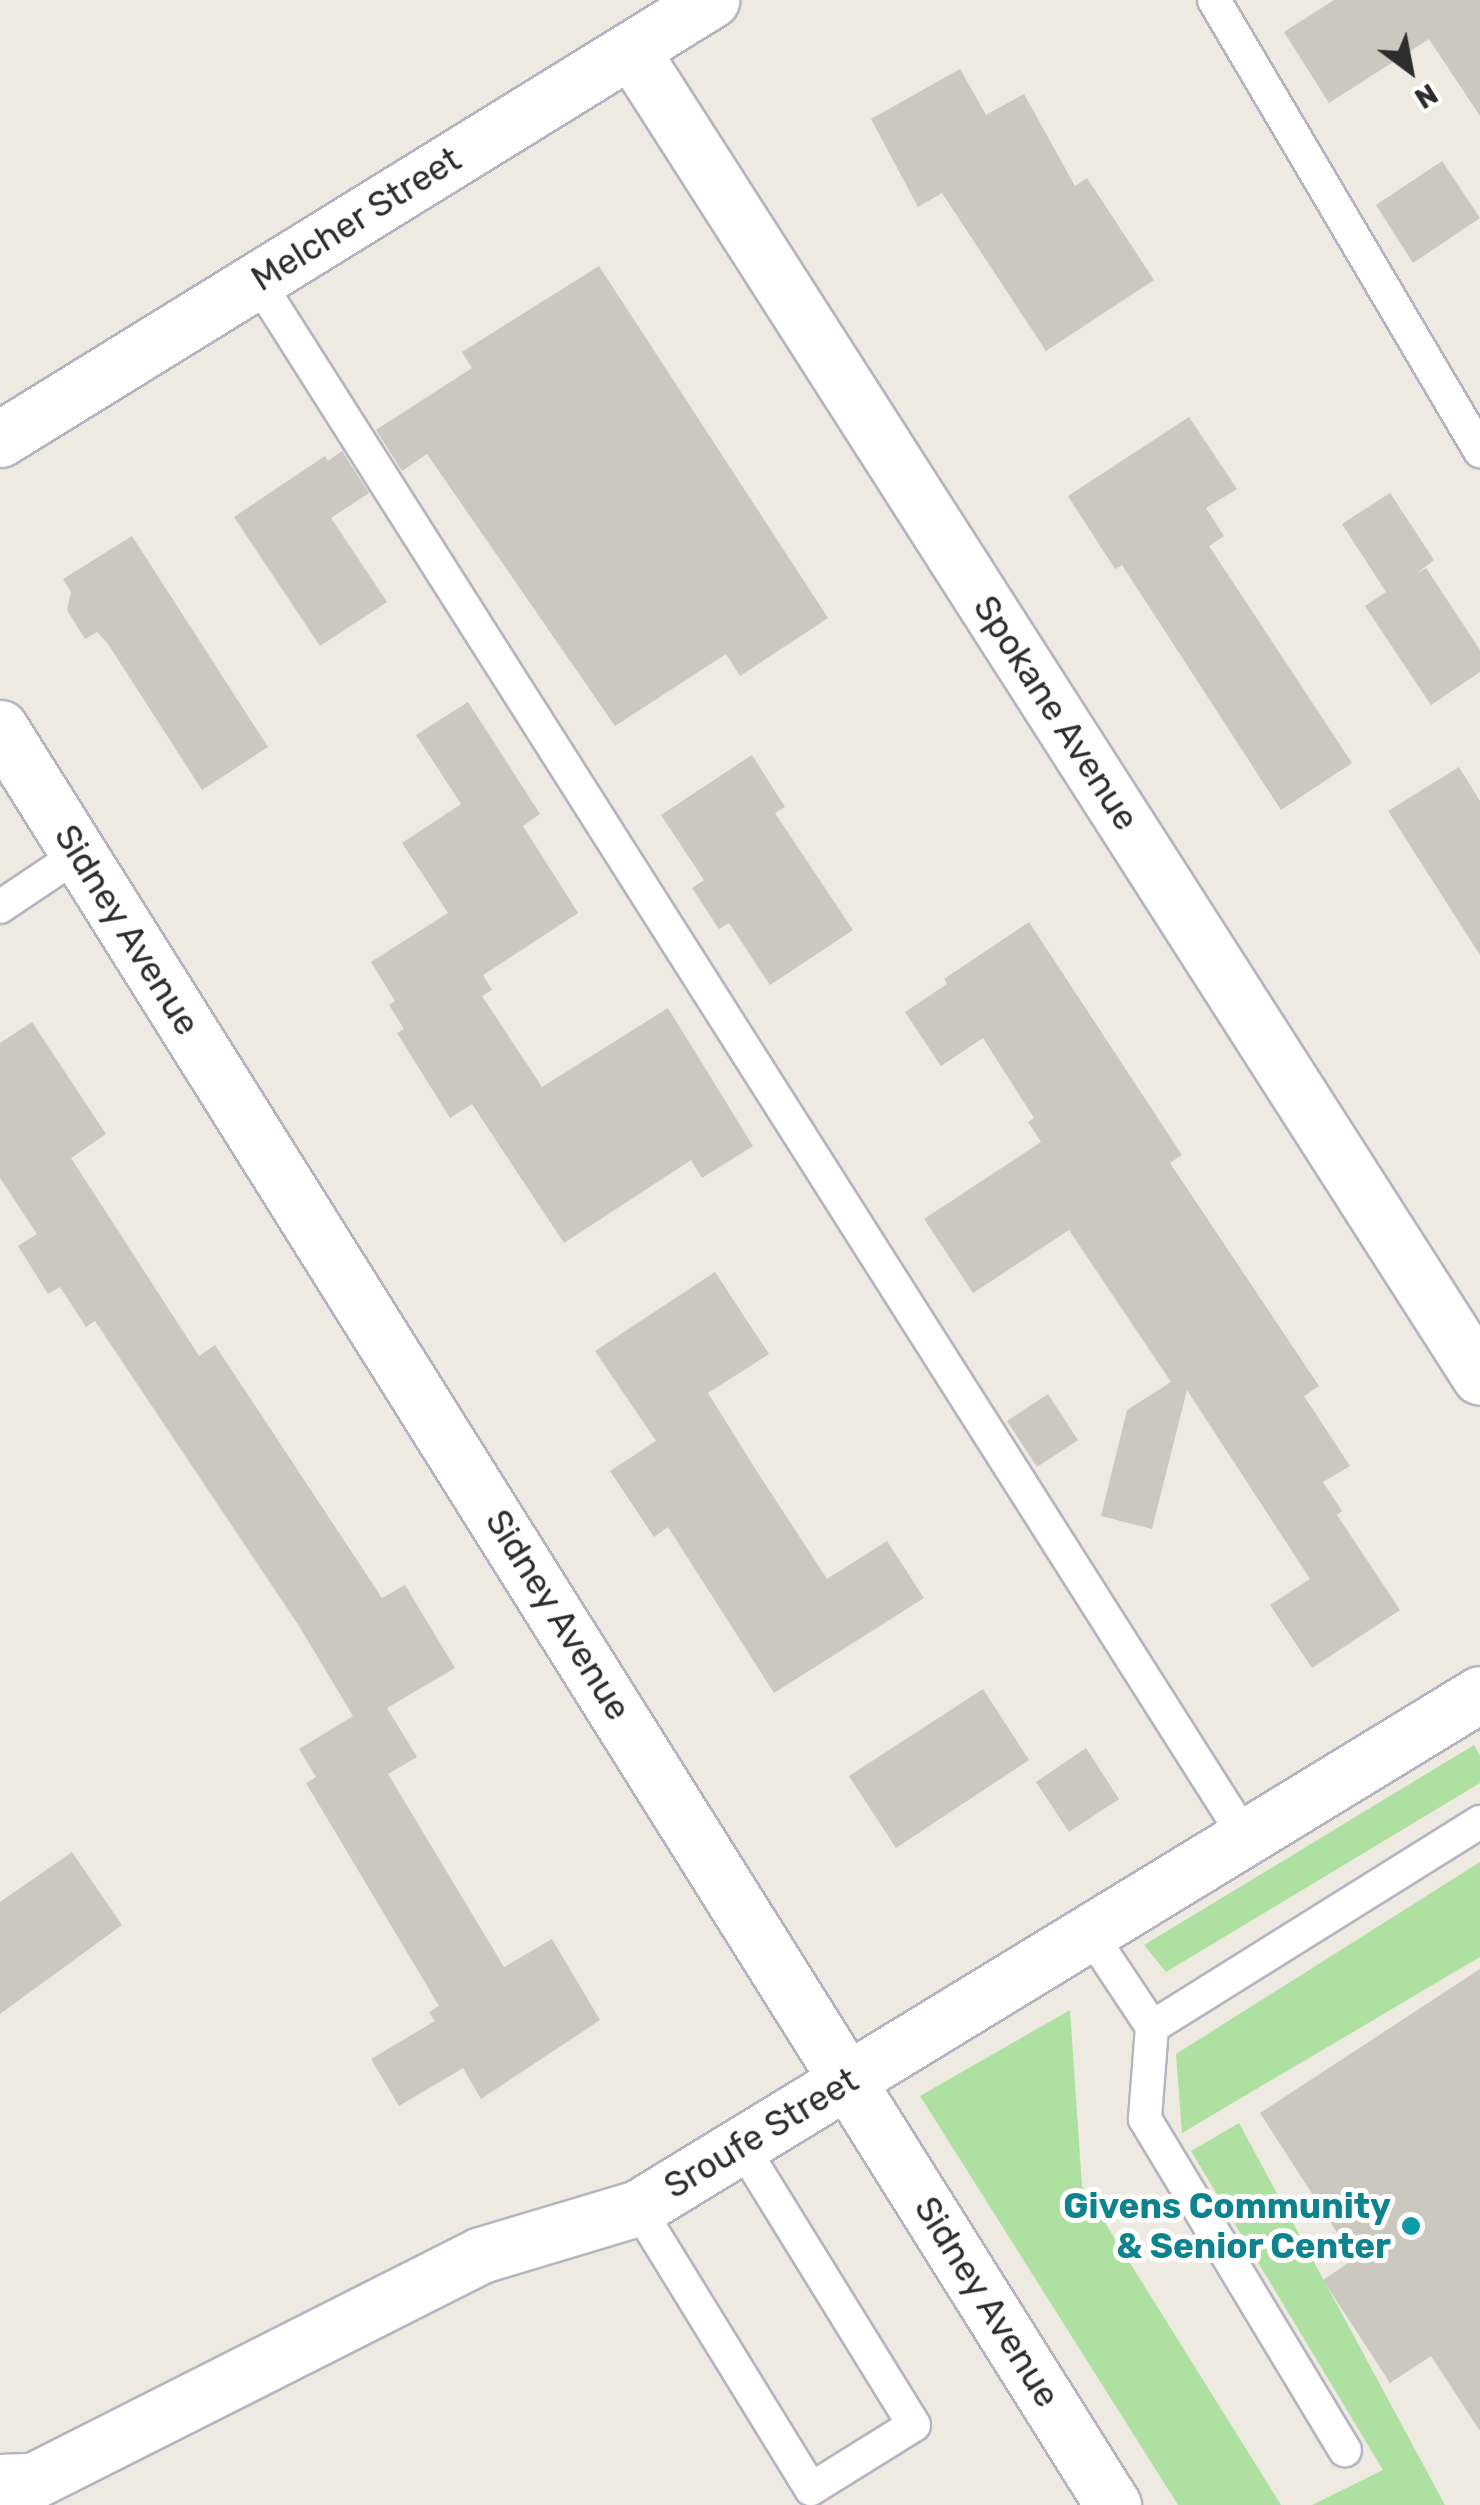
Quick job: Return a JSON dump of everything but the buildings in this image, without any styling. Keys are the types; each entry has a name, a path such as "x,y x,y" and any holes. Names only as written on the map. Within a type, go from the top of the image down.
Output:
{"street":[{"name":"Melcher Street","path":"0,439 712,0"},
{"name":"Spokane Avenue","path":"631,50 1480,1376"},
{"name":"Sidney Avenue","path":"0,728 850,2079 1113,2505"},
{"name":"Sroufe Street","path":"0,2482 33,2481 481,2256 638,2208 1480,1694"}],"lane":[{"path":"1214,0 1480,451"},
{"path":"257,280 1245,1837"},
{"path":"0,908 79,854"},
{"path":"1152,2027 1480,1822"},
{"path":"1090,1932 1152,2027 1145,2119 1346,2450"},
{"path":"638,2208 811,2489 914,2425 741,2145"}],"green space":[{"path":"1474,1745 1480,1756 1480,1783 1166,1972 1144,1945"},
{"path":"1480,1862 1480,1957 1182,2133 1176,2054"},
{"path":"1070,2010 1082,2186 1281,2505 1178,2505 920,2096"},
{"path":"1239,2123 1445,2505 1312,2505 1383,2470 1191,2151"}],"place":[{"name":"Givens Community & Senior Center","path":"1411,2226"}]}
